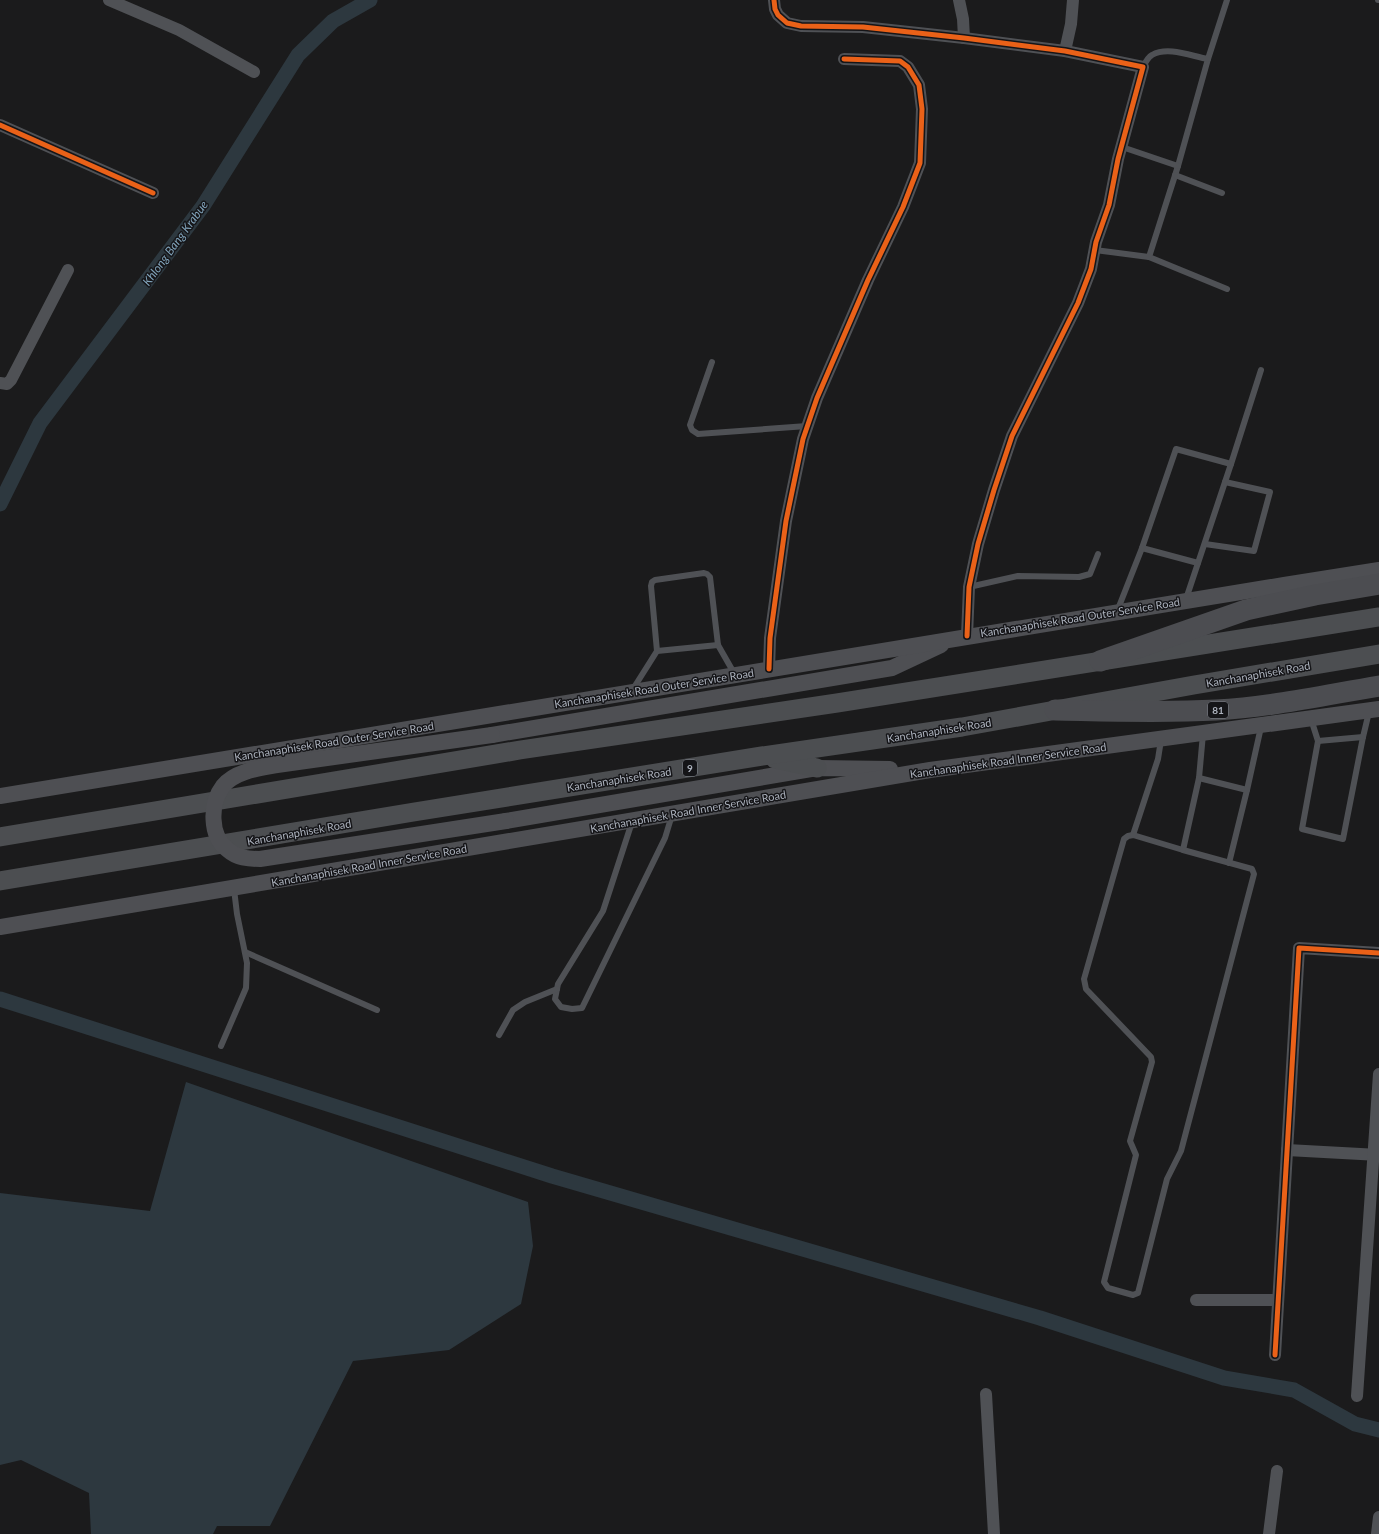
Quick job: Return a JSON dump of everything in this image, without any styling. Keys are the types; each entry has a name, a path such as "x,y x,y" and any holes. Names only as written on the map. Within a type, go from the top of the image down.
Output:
{"highway":[{"path":"1100,661 1246,610 1315,594 1379,584"},
{"path":"0,838 520,750 837,703 1379,617"},
{"name":"Kanchanaphisek Road","path":"0,881 762,756 962,727 1379,654"},
{"name":"81","path":"1055,710 1178,712 1218,710 1254,706 1379,686"},
{"path":"762,756 817,768"}],"main road":[{"name":"Kanchanaphisek Road Outer Service Road","path":"0,796 964,636 1379,570"},
{"path":"930,770 817,768 506,821 260,859 248,859 237,856 227,850 219,841 213,820 214,809 223,786 232,778 245,772 272,766 492,735 892,668 964,636"},
{"name":"Kanchanaphisek Road Inner Service Road","path":"0,927 930,770 1374,710"}],"street":[{"path":"109,0 179,30 254,72"},
{"path":"774,0 775,10 778,15 787,23 794,25 863,27 964,38 1065,51 1143,67 1118,159 1109,205 1095,250 1091,269 1078,303 1012,436 978,544 969,587 964,636"},
{"path":"959,0 963,19 964,38"},
{"path":"1065,51 1071,24 1073,0"},
{"path":"769,669 770,638 786,521 803,439 817,398 868,280 903,207 920,163 922,109 918,82 911,70 906,64 900,61 844,59"},
{"path":"0,125 153,193"},
{"path":"0,384 7,384 11,380 68,270"},
{"path":"1275,1354 1299,948 1379,953"},
{"path":"1357,1396 1377,1155 1379,1074"},
{"path":"1287,1150 1377,1155"},
{"path":"1196,1300 1278,1300"},
{"path":"986,1394 994,1534"},
{"path":"1269,1534 1277,1471"},
{"path":"1377,1534 1379,1517"}],"lane":[{"path":"1149,257 1176,175 1208,59 1227,0"},
{"path":"1143,67 1150,55 1163,51 1177,52 1208,59"},
{"path":"1122,147 1178,166"},
{"path":"1176,175 1222,193"},
{"path":"1095,250 1149,257 1227,288"},
{"path":"712,362 690,425 692,430 698,434 807,426"},
{"path":"1186,600 1261,370"},
{"path":"1117,611 1142,548 1176,449 1231,464"},
{"path":"1205,544 1254,551 1270,492 1225,482"},
{"path":"1142,548 1198,563"},
{"path":"969,587 1018,576 1079,577 1090,574 1098,554"},
{"path":"630,692 657,651 651,586 652,582 655,580 704,573 710,577 718,645 735,675"},
{"path":"657,651 718,645"},
{"path":"1310,718 1318,741 1302,829 1344,840 1363,737 1374,710"},
{"path":"1228,863 1247,790 1261,726"},
{"path":"1183,850 1199,778 1203,734"},
{"path":"1318,741 1363,737"},
{"path":"1133,835 1158,759 1161,739"},
{"path":"1199,778 1247,790"},
{"path":"633,820 603,911 558,984 555,999 561,1007 572,1009 582,1008 665,838 672,814"},
{"path":"1133,835 1252,869 1254,874 1181,1151 1167,1179 1138,1293 1133,1295 1108,1288 1104,1282 1136,1155 1130,1141 1152,1062 1151,1057 1086,989 1084,979 1124,839 1133,835"},
{"path":"221,1046 246,988 247,963 237,914 234,887"},
{"path":"245,952 377,1010"},
{"path":"499,1035 513,1010 530,1000 557,989"}],"shaded area":[{"path":"186,1082 528,1202 533,1246 521,1304 449,1350 353,1361 270,1526 217,1526 213,1534 91,1534 89,1493 21,1460 0,1465 0,1193 150,1211"}],"waterway":[{"name":"Khlong Bang Krabue","path":"0,504 40,423 203,206 298,55 333,21 370,0"},
{"path":"0,999 552,1176 1040,1318 1224,1378 1294,1390 1355,1424 1379,1430"}],"cycle path":[{"path":"774,0 775,9 778,15 787,23 801,26 863,27 964,38 1065,51 1143,67 1118,159 1109,205 1096,242 1091,269 1078,303 1012,436 994,490 978,544 969,587 967,636"},
{"path":"769,669 770,638 786,521 803,439 817,398 868,280 903,207 920,163 922,109 919,85 908,67 900,61 844,59"},
{"path":"0,125 153,193"},
{"path":"1275,1355 1299,948 1379,953"}]}
